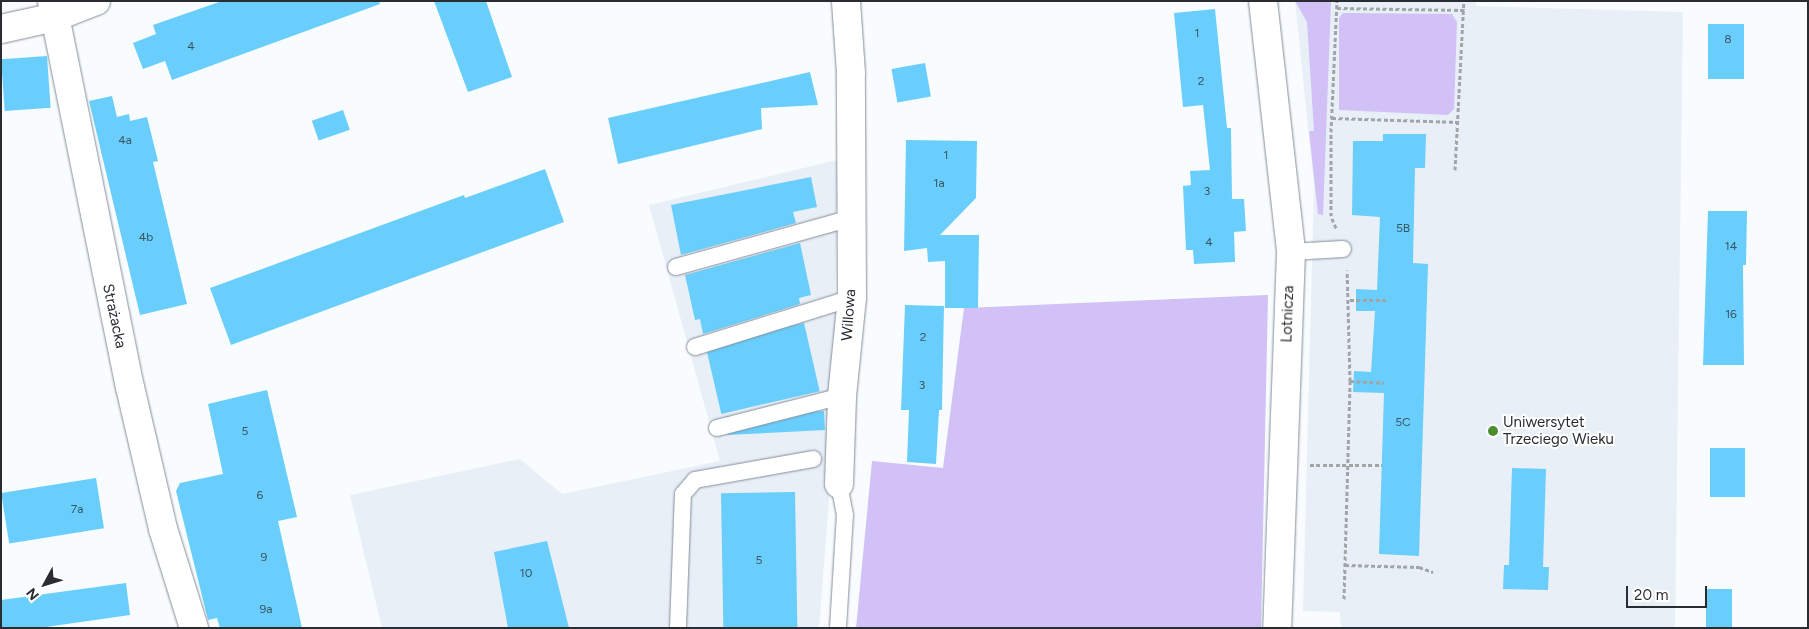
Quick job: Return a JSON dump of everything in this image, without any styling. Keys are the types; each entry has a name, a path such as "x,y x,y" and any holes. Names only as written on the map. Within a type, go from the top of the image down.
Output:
{"street":[{"path":"1,29 54,9 96,1"},
{"name":"Willowa","path":"840,484 842,396 852,298 851,73 846,1"},
{"name":"Lotnicza","path":"1263,1 1291,252 1277,628"},
{"name":"Strażacka","path":"54,9 130,387 163,529 194,628"}],"lane":[{"path":"676,267 851,218"},
{"path":"1291,252 1343,248"},
{"path":"695,347 852,298"},
{"path":"717,428 842,396"},
{"path":"678,628 683,494 695,480 813,459"},
{"name":"Willowa","path":"838,628 845,515 840,484"}],"path":[{"path":"1331,216 1332,118 1337,1"},
{"path":"1455,170 1464,1"},
{"path":"1337,8 1465,10"},
{"path":"1332,118 1459,122"},
{"path":"1344,599 1346,463 1350,381 1350,300 1347,271"},
{"path":"1350,300 1387,300"},
{"path":"1350,381 1384,382"},
{"path":"1300,465 1346,463 1382,465"},
{"path":"1345,565 1419,567 1433,572"}],"shaded area":[{"name":"Uniwersytet Trzeciego Wieku","path":"1295,1 1475,1 1476,6 1683,12 1675,628 1341,627 1340,612 1303,611 1314,185"},
{"path":"1295,1 1331,1 1323,215 1318,214 1309,131 1314,131 1307,22"},
{"path":"1343,13 1452,14 1457,22 1454,109 1448,115 1339,110 1339,18"},
{"path":"837,160 834,436 819,628 382,628 350,495 520,459 562,494 720,461 649,205"},
{"path":"1268,295 1261,628 856,628 872,461 943,468 964,308"}],"building":[{"path":"222,1 379,1 380,4 172,80 165,61 143,69 133,43 156,34 153,25"},
{"path":"434,1 486,1 512,77 468,92"},
{"path":"1215,9 1227,128 1231,128 1232,199 1244,199 1246,231 1234,232 1235,262 1194,264 1193,250 1186,250 1183,186 1191,185 1190,171 1210,170 1203,105 1183,107 1174,13"},
{"path":"1708,24 1744,24 1744,79 1708,79"},
{"path":"47,56 51,108 5,111 1,59"},
{"path":"925,63 931,96 897,102 892,69"},
{"path":"810,72 818,105 761,108 762,129 618,164 608,118"},
{"path":"112,96 117,117 129,114 130,121 147,117 158,161 153,162 187,304 140,315 89,101"},
{"path":"343,110 350,130 319,141 312,121"},
{"path":"1383,134 1426,134 1425,168 1415,168 1413,263 1428,264 1419,556 1379,554 1384,393 1353,392 1354,371 1371,372 1375,311 1356,311 1356,289 1377,290 1380,217 1352,215 1353,141 1383,141"},
{"path":"906,140 977,141 976,198 940,235 979,235 978,308 945,308 945,261 928,262 927,248 904,251"},
{"path":"545,169 564,222 231,345 210,288 464,195 465,198"},
{"path":"811,177 817,207 793,212 796,223 681,255 671,205"},
{"path":"1708,211 1747,211 1746,265 1743,265 1744,365 1703,365"},
{"path":"800,243 811,295 799,298 800,304 703,334 700,319 695,320 685,275"},
{"path":"905,305 944,306 942,410 939,410 936,464 907,462 909,410 901,410"},
{"path":"804,323 820,391 721,414 706,346"},
{"path":"267,390 297,517 278,521 302,628 220,628 217,618 208,620 176,491 180,483 223,474 208,404"},
{"path":"824,411 825,430 727,435 726,416"},
{"path":"1710,448 1745,448 1745,497 1710,497"},
{"path":"1512,468 1546,469 1543,567 1549,567 1548,590 1503,589 1504,565 1509,565"},
{"path":"96,478 104,528 9,543 1,493"},
{"path":"795,492 797,628 723,628 721,493"},
{"path":"547,541 569,628 508,628 494,552"},
{"path":"126,583 130,615 39,628 1,628 1,600"},
{"path":"1706,589 1732,589 1732,628 1706,628"}],"place":[{"name":"Uniwersytet Trzeciego Wieku","path":"1493,431"}]}
